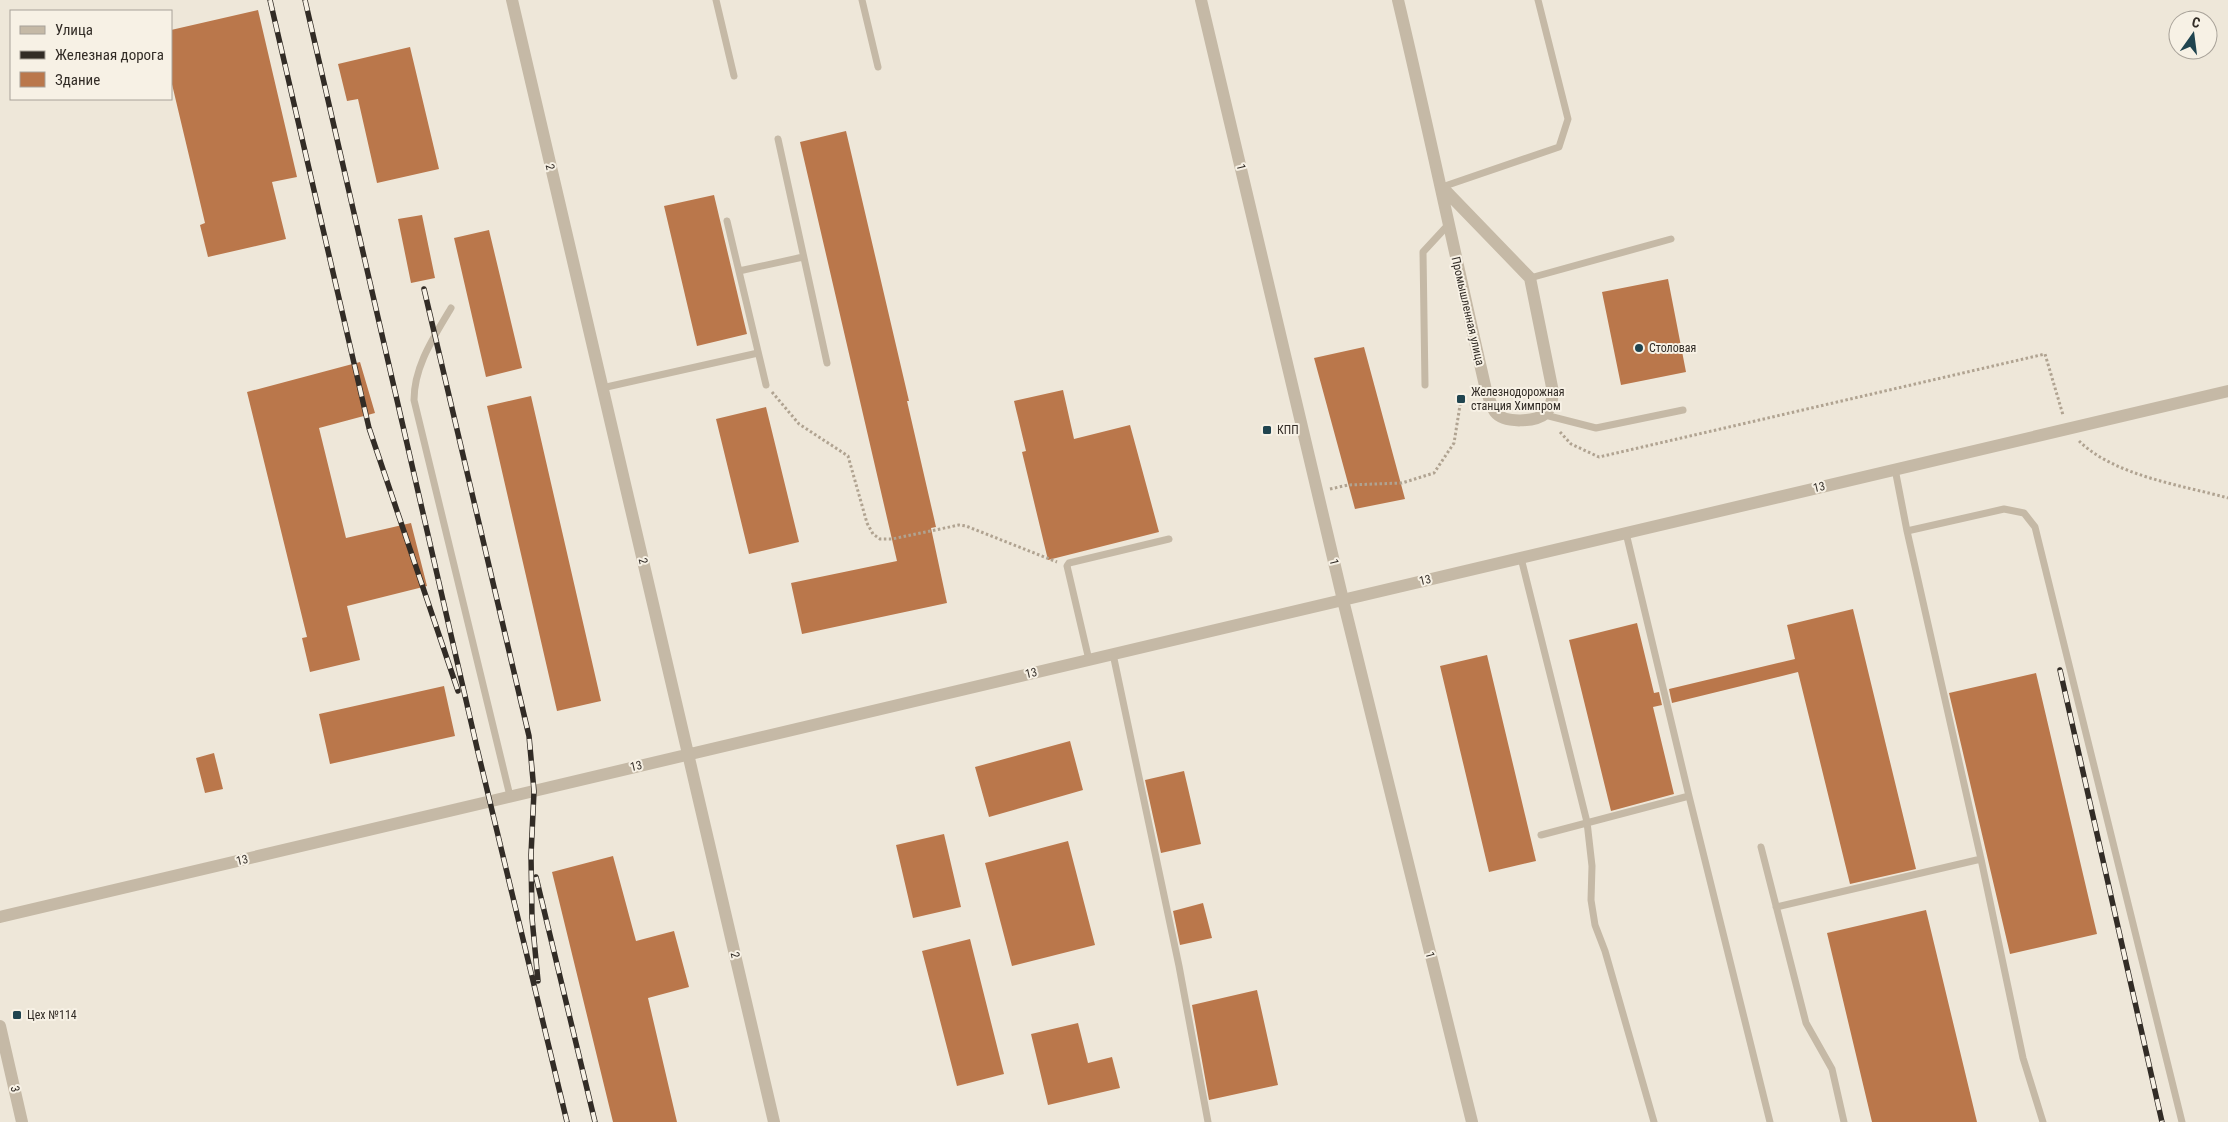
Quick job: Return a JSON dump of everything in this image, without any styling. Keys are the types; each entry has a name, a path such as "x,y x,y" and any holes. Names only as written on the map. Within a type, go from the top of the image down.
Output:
{"street":[{"name":"2","path":"512,0 774,1122"},
{"name":"1","path":"1202,0 1343,600 1472,1122"},
{"name":"Промышленная улица","path":"1398,0 1442,187 1448,225 1486,390 1495,413 1505,420 1522,421 1545,414"},
{"path":"1442,187 1530,278 1553,392 1551,406 1545,414"},
{"name":"13","path":"0,917 1894,469 2228,392"},
{"name":"3","path":"0,1026 22,1122"}],"lane":[{"path":"716,0 734,76"},
{"path":"862,0 878,67"},
{"path":"1442,187 1559,147 1568,120 1538,0"},
{"path":"778,139 827,363"},
{"path":"727,220 766,385"},
{"path":"1425,385 1423,252 1448,225"},
{"path":"1530,278 1671,239"},
{"path":"739,271 803,257"},
{"path":"451,308 418,369 414,384 414,400 510,796"},
{"path":"602,388 758,353"},
{"path":"1545,414 1596,428 1683,410"},
{"path":"1894,469 1981,859 2023,1058 2043,1122"},
{"path":"1908,532 2004,509 2024,513 2035,527 2182,1122"},
{"path":"1626,533 1770,1122"},
{"path":"1088,660 1067,566 1069,563 1169,539"},
{"path":"1521,558 1587,822 1592,866 1591,900 1595,926 1605,951 1654,1122"},
{"path":"1113,654 1179,966 1208,1122"},
{"path":"1541,835 1689,796"},
{"path":"1761,846 1806,1023 1832,1069 1844,1122"},
{"path":"1776,907 1981,859"}],"path":[{"path":"1545,414 1571,444 1599,457 2046,354 2064,429 2088,449 2132,472 2228,498"},
{"path":"766,385 799,424 848,456 866,523 873,534 880,539 892,540 959,525 966,526 1067,566"},
{"path":"1348,485 1402,483 1434,473 1454,443 1461,399"}],"building":[{"path":"258,10 297,177 272,182 286,239 208,257 200,225 205,223 172,84 172,30"},
{"path":"410,47 439,169 377,183 358,99 347,101 338,64"},
{"path":"846,131 909,401 907,401 936,527 931,528 947,603 802,634 791,583 897,561 800,142"},
{"path":"714,195 747,334 697,346 664,206"},
{"path":"422,215 435,278 411,283 398,219"},
{"path":"489,230 522,368 486,377 454,238"},
{"path":"1668,279 1686,372 1621,385 1602,292"},
{"path":"1364,347 1405,499 1355,509 1314,358"},
{"path":"360,362 375,413 319,428 346,538 411,523 427,586 347,606 360,660 310,672 302,638 307,637 247,392"},
{"path":"1063,390 1074,439 1130,425 1159,532 1048,560 1022,452 1026,451 1014,401"},
{"path":"531,396 601,701 557,711 487,406"},
{"path":"766,407 799,542 749,554 716,419"},
{"path":"1853,609 1916,869 1850,884 1798,672 1672,703 1669,689 1795,659 1787,625"},
{"path":"1637,623 1654,693 1659,692 1662,705 1653,707 1674,794 1611,811 1569,640"},
{"path":"1487,655 1536,861 1489,872 1440,666"},
{"path":"2036,673 2097,934 2010,954 1949,693"},
{"path":"444,686 455,736 330,764 319,714"},
{"path":"1070,741 1083,790 989,817 975,767"},
{"path":"214,753 223,789 205,793 196,758"},
{"path":"1184,771 1201,844 1161,853 1145,780"},
{"path":"944,834 961,907 913,918 896,845"},
{"path":"1068,841 1095,945 1012,966 985,863"},
{"path":"613,856 636,941 674,931 689,987 648,998 677,1122 613,1122 552,872"},
{"path":"1203,903 1212,938 1180,945 1173,911"},
{"path":"1926,910 1977,1122 1872,1122 1827,933"},
{"path":"970,939 1004,1074 957,1086 922,951"},
{"path":"1257,990 1278,1085 1209,1100 1192,1005"},
{"path":"1078,1023 1088,1063 1112,1057 1120,1088 1048,1105 1031,1034"}],"railway":[{"path":"270,0 369,428 458,691"},
{"path":"305,0 477,748 567,1122"},
{"path":"424,289 529,736 534,791 531,855 532,918 538,981"},
{"path":"2060,670 2162,1122"},
{"path":"536,877 595,1122"}],"place":[{"name":"Столовая","path":"1639,348"},
{"name":"Железнодорожная станция Химпром","path":"1461,399"},
{"name":"КПП","path":"1267,430"},
{"name":"Цех №114","path":"17,1015"}]}
